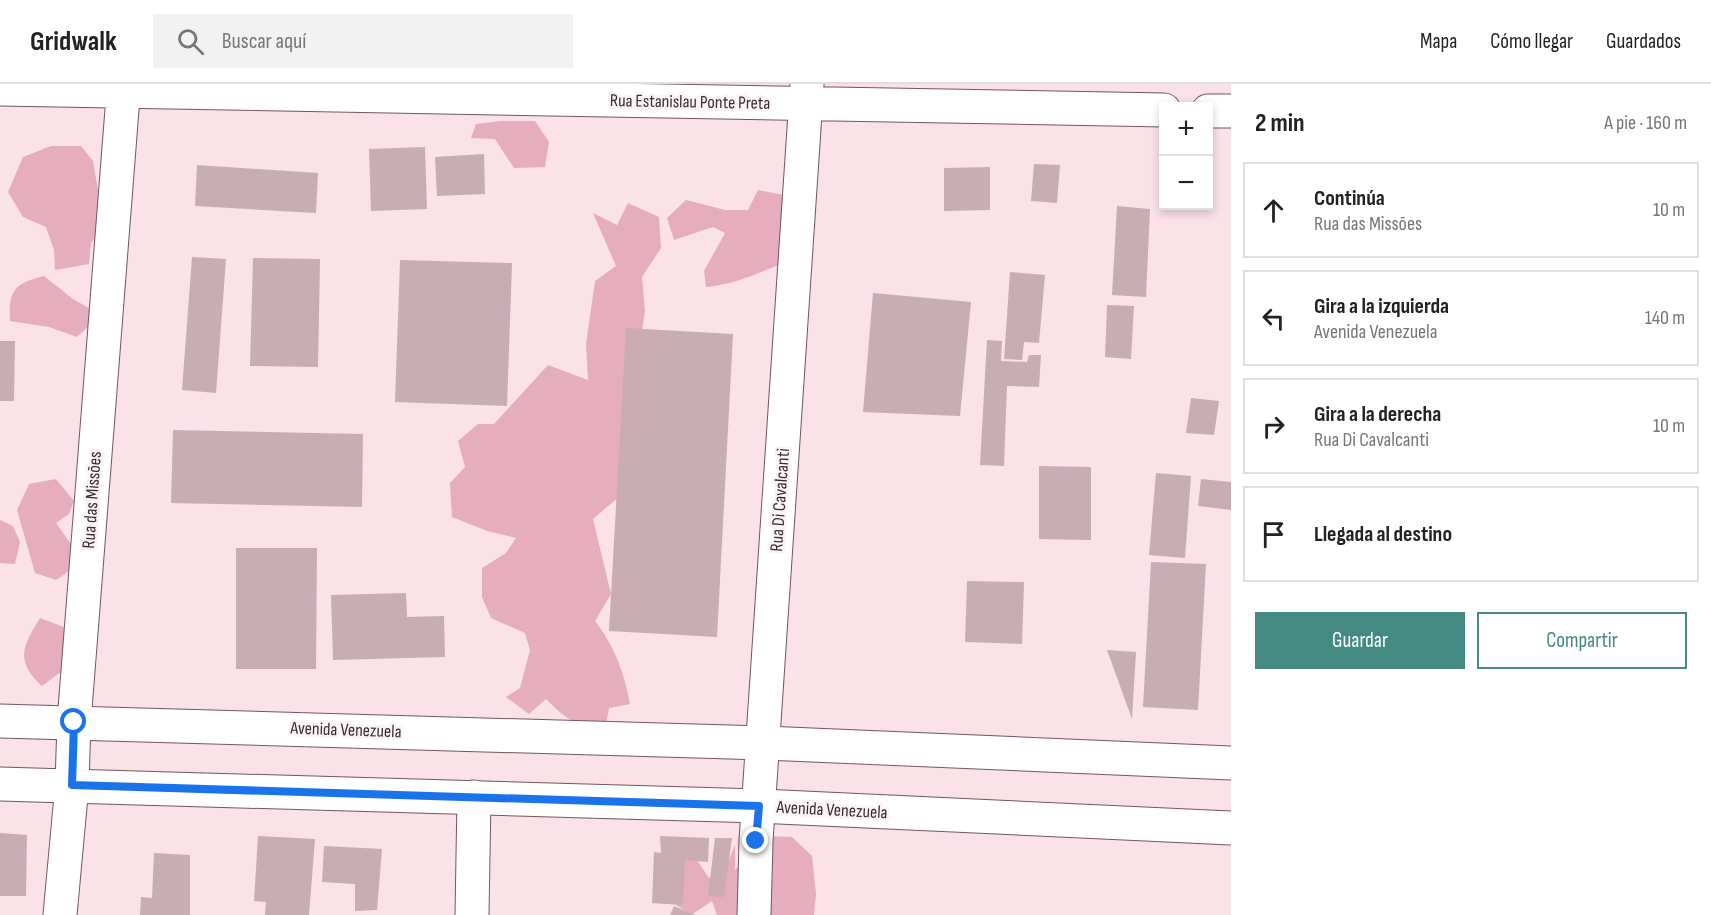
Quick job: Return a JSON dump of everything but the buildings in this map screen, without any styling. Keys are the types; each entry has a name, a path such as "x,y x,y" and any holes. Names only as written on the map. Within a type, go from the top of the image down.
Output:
{"street":[{"name":"Rua Estanislau Ponte Preta","path":"0,89 123,87 806,94 1159,110"},
{"name":"Rua das Missões","path":"60,915 72,785 74,722 123,87"},
{"name":"Rua Di Cavalcanti","path":"754,915 759,806 765,743 806,94"},
{"path":"1213,111 1231,111"},
{"name":"Avenida Venezuela","path":"0,721 765,743 1231,763"},
{"name":"Avenida Venezuela","path":"0,784 759,806 1231,828"},
{"path":"472,915 474,797"}],"shaded area":[{"path":"535,121 549,142 545,167 514,168 495,139 471,138 476,124"},
{"path":"51,146 81,146 93,161 104,226 91,243 89,264 55,270 54,250 46,227 23,217 8,192 23,157"},
{"path":"758,190 789,196 801,256 742,279 706,287 704,271 725,233 713,227 674,240 667,218 686,200 725,210 748,210"},
{"path":"628,203 659,217 661,248 642,277 645,311 639,351 633,485 593,519 611,594 595,621 618,660 630,704 609,708 606,725 588,726 566,717 546,699 529,714 506,697 520,688 530,650 525,633 491,618 482,597 482,568 506,553 516,538 487,531 452,517 450,483 465,467 458,441 478,424 494,424 548,365 588,380 586,344 595,281 616,266 593,213 617,225"},
{"path":"44,276 73,299 101,315 77,337 49,327 10,321 10,302 15,290 26,282"},
{"path":"56,479 74,501 69,514 56,523 79,555 74,568 56,580 35,573 17,510 29,484"},
{"path":"0,520 13,526 20,542 15,564 0,563"},
{"path":"40,618 64,627 73,650 61,672 42,686 28,669 24,654 29,637"},
{"path":"764,836 792,837 812,856 816,894 814,915 717,915 712,901 691,915 663,896 674,857 695,857 709,878 727,865 735,845 735,870"}],"route":[{"path":"74,722 72,785 759,806 756,841"}]}
